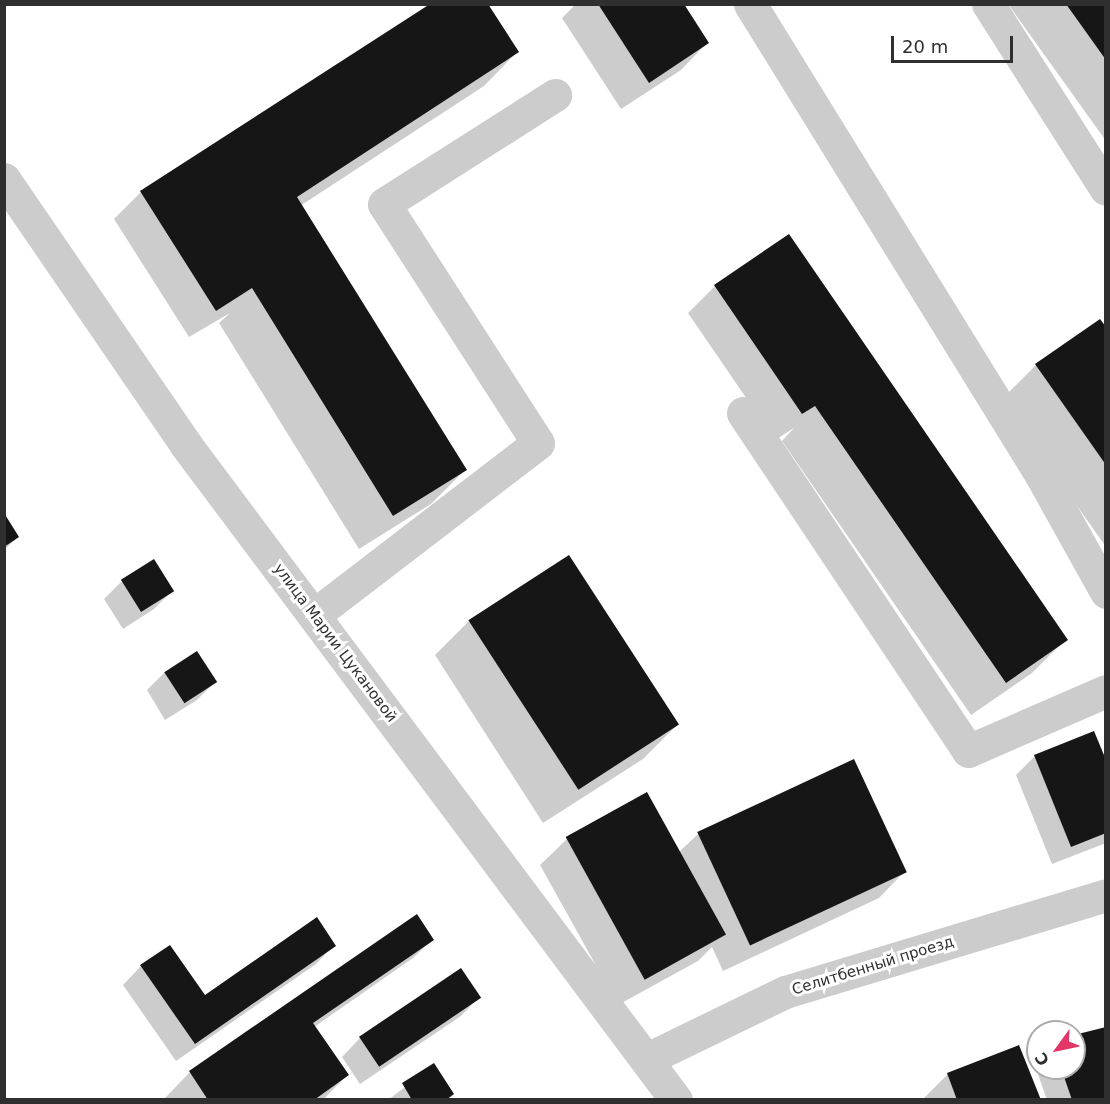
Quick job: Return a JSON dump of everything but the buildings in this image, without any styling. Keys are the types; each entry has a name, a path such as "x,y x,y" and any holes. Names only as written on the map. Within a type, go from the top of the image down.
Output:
{"street":[{"path":"750,4 1041,475 1106,592"},
{"path":"988,4 1106,189"},
{"path":"314,615 538,443 384,204 555,95"},
{"name":"улица Марии Цукановой","path":"4,179 186,445 649,1059 676,1100"},
{"path":"743,413 969,752 1106,691"},
{"name":"Селитбенный проезд","path":"649,1059 785,992 1106,896"}]}
